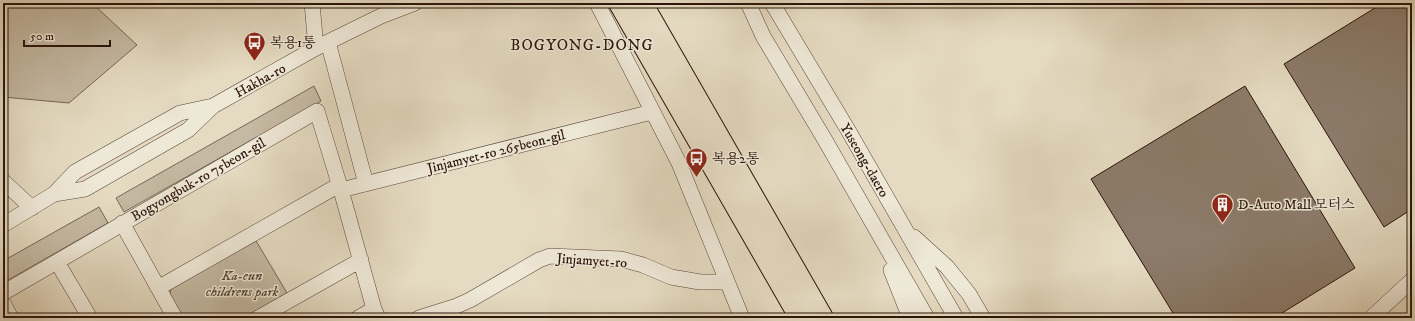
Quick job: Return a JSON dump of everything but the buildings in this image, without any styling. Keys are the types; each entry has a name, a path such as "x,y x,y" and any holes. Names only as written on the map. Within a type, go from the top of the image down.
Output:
{"highway":[{"path":"620,3 801,318"},
{"path":"641,3 822,318"}],"street":[{"name":"Hakha-ro","path":"3,225 54,194 85,189 188,130 213,106 322,45 381,16 415,3"},
{"path":"597,3 679,164 742,318"},
{"path":"736,3 763,36"},
{"name":"Yuseong-daero","path":"748,3 763,36 927,318"},
{"name":"Yuseong-daero","path":"772,3 956,318"},
{"path":"316,5 322,45 366,184"},
{"name":"Bogyongbuk-ro 75beon-gil","path":"175,318 122,223 317,111 340,188"},
{"name":"Jinjamyet-ro 265beon-gil","path":"340,188 366,184 652,112"},
{"path":"3,181 32,208"},
{"path":"158,288 340,188 376,313 358,318"},
{"path":"870,219 910,318"},
{"path":"3,294 122,223"},
{"path":"904,228 947,267 969,294 983,318"},
{"name":"Jinjamyet-ro","path":"419,318 454,307 470,300 538,260 550,256 621,259 643,265 672,277 700,282 727,282"},
{"path":"258,318 361,260"},
{"path":"57,262 90,318"},
{"path":"1371,318 1412,280"},
{"path":"3,303 11,318"}],"green space":[{"path":"3,3 92,3 137,45 69,103 3,97"},
{"path":"314,86 321,101 124,212 116,198"},
{"path":"99,207 108,223 3,283 3,261"},
{"name":"Ka-eun childrens park","path":"255,239 287,293 244,318 181,318 169,296 172,287"}],"place":[{"name":"복용1통","path":"255,62"},
{"name":"복용2통","path":"696,178"},
{"name":"D-Auto Mall 모터스","path":"1223,224"}],"district":[{"name":"BOGYONG-DONG","path":"582,44"}]}
